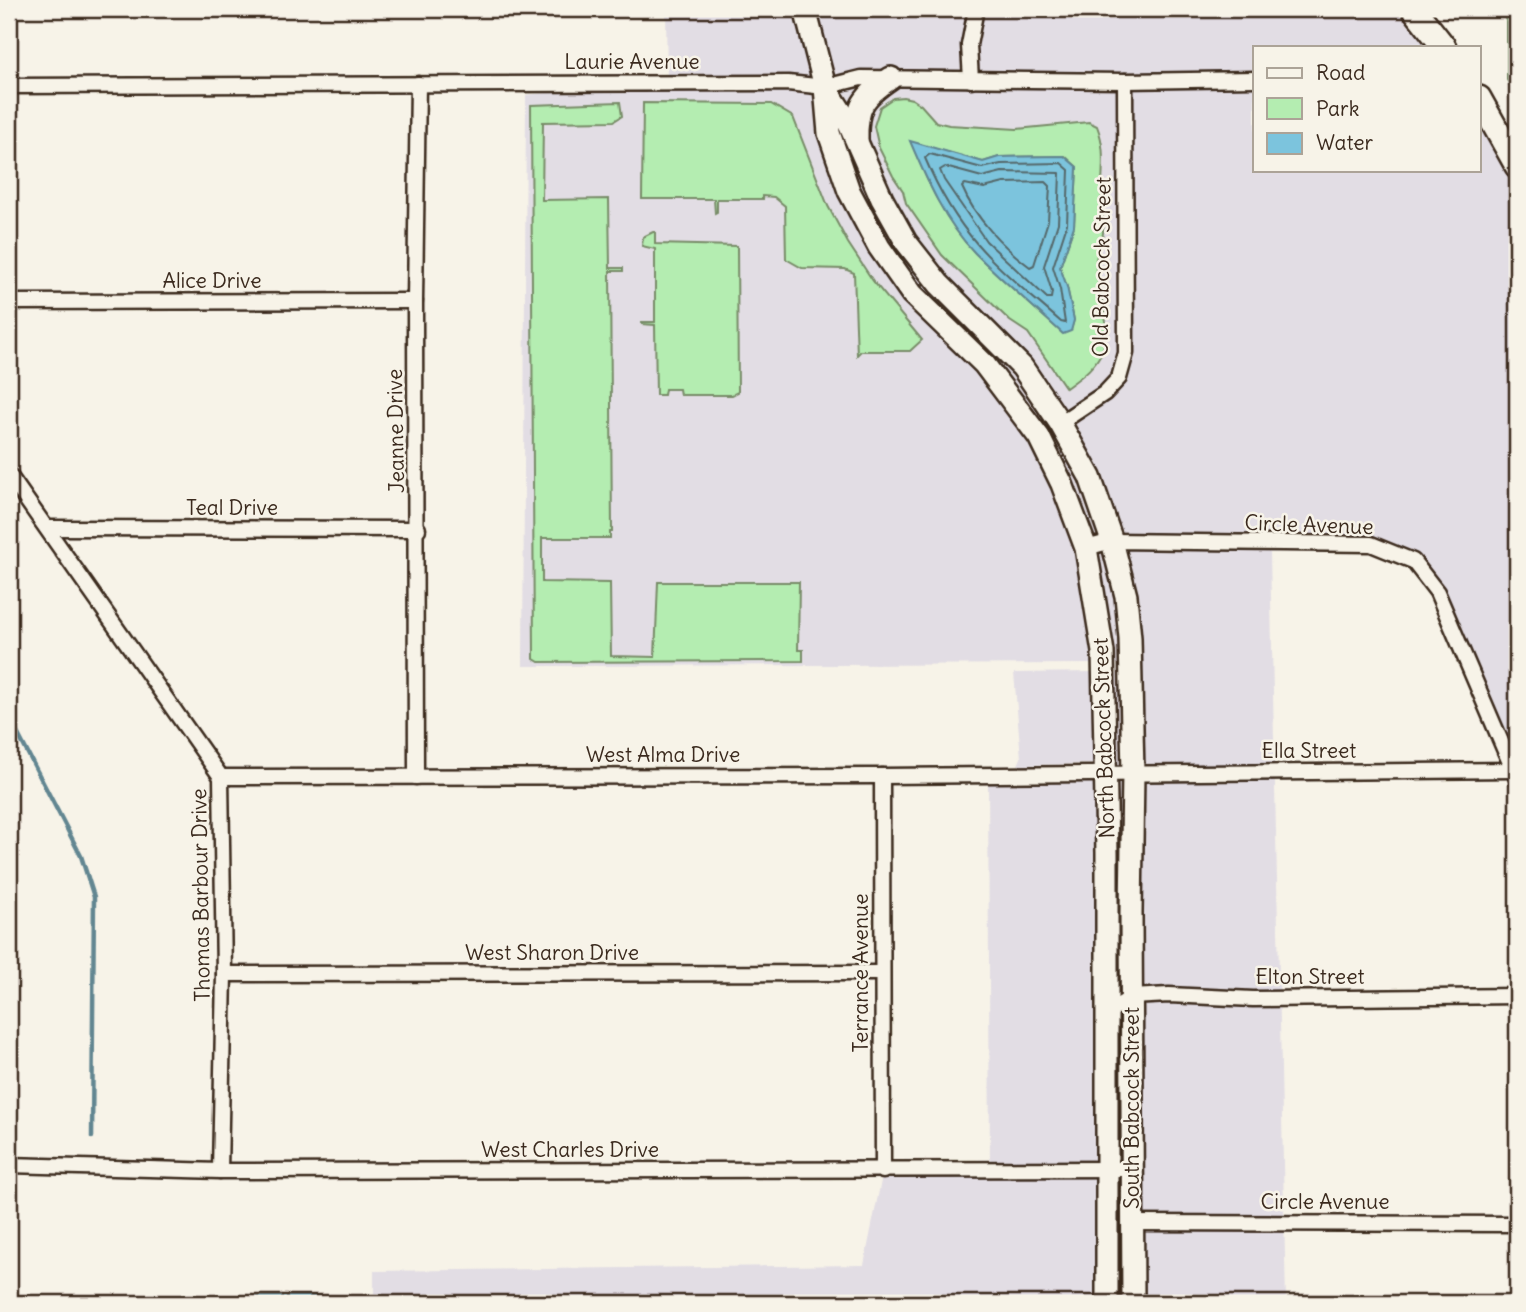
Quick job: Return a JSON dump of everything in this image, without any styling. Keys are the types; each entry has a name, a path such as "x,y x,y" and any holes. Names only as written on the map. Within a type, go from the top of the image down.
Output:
{"main road":[{"name":"North Babcock Street","path":"805,9 825,87 829,133 849,191 879,247 912,294 984,364 1039,437 1062,484 1086,548 1104,652 1107,1303"},
{"path":"1414,9 1443,46"},
{"path":"857,142 856,119 861,105 871,91 891,78"},
{"name":"North Babcock Street","path":"825,87 849,124 882,199 906,242 939,284 1022,367 1060,423 1090,477 1112,541 1126,596 1130,638 1133,774 1131,913"},
{"path":"1480,100 1517,166"},
{"name":"South Babcock Street","path":"1131,913 1133,1303"}],"street":[{"path":"971,80 969,45 976,9"},
{"name":"Laurie Avenue","path":"9,86 788,83 825,87 861,78 1125,81 1253,79"},
{"name":"Old Babcock Street","path":"1060,423 1105,393 1119,378 1126,353 1125,81"},
{"name":"Jeanne Drive","path":"416,777 418,529 415,302 418,84"},
{"name":"Alice Drive","path":"9,302 415,302"},
{"name":"Thomas Barbour Drive","path":"9,475 221,777 223,974 220,1171"},
{"name":"Teal Drive","path":"47,528 418,529"},
{"name":"Circle Avenue","path":"1086,548 1112,541 1371,544 1413,561 1437,592 1515,775"},
{"name":"West Alma Drive","path":"221,777 1106,774"},
{"name":"Ella Street","path":"1106,774 1515,775"},
{"name":"Terrance Avenue","path":"882,776 883,1171"},
{"name":"West Sharon Drive","path":"223,974 881,973"},
{"name":"Elton Street","path":"1107,1013 1132,997 1169,995 1253,999 1517,996"},
{"name":"West Charles Drive","path":"9,1164 220,1171 1132,1169"},
{"name":"Circle Avenue","path":"1132,1223 1517,1224"}],"shaded area":[{"path":"666,9 1422,9 1452,46 1253,46 1253,172 1480,172 1481,83 1517,165 1517,768 1437,592 1413,561 1371,544 1270,553 1286,1303 374,1303 374,1271 864,1265 883,1171 990,1170 988,775 1106,773 1118,664 523,666 526,95 630,85 667,85"},
{"path":"1096,672 1097,764 1018,765 1021,758 1014,673"}],"green space":[{"path":"1501,9 1517,9 1517,96 1507,80 1507,23"},
{"path":"893,98 912,99 936,122 949,125 1017,129 1089,122 1097,126 1103,150 1103,227 1096,264 1106,339 1096,361 1066,388 1028,333 1010,321 942,255 906,203 903,191 879,148 874,126 880,107","holes":["911,142 983,162 999,157 1065,156 1077,167 1074,226 1060,267 1074,320 1071,330 1062,333 996,274 964,241 938,200"]},
{"path":"620,102 622,116 614,121 543,122 542,200 609,199 610,268 623,268 623,271 610,271 612,532 610,538 542,538 542,582 610,583 611,656 655,657 658,582 799,582 798,650 803,650 803,661 539,662 534,659 531,105"},
{"path":"643,103 771,104 793,117 828,206 848,243 873,281 922,340 910,351 861,351 857,355 854,273 845,269 802,268 786,259 785,206 774,197 717,199 715,213 714,199 642,199"},
{"path":"653,232 655,244 737,246 738,392 732,395 680,395 679,389 665,389 664,395 656,395 655,325 642,324 655,322 655,249 642,246 643,237"}],"water":[{"path":"910,141 983,162 999,157 1064,156 1077,167 1074,226 1060,267 1074,320 1071,331 1063,334 996,274 964,241 938,200"},
{"path":"318,1296 342,1303 127,1303 166,1298"}],"waterway":[{"path":"9,717 81,856 94,897 92,1137"}]}
